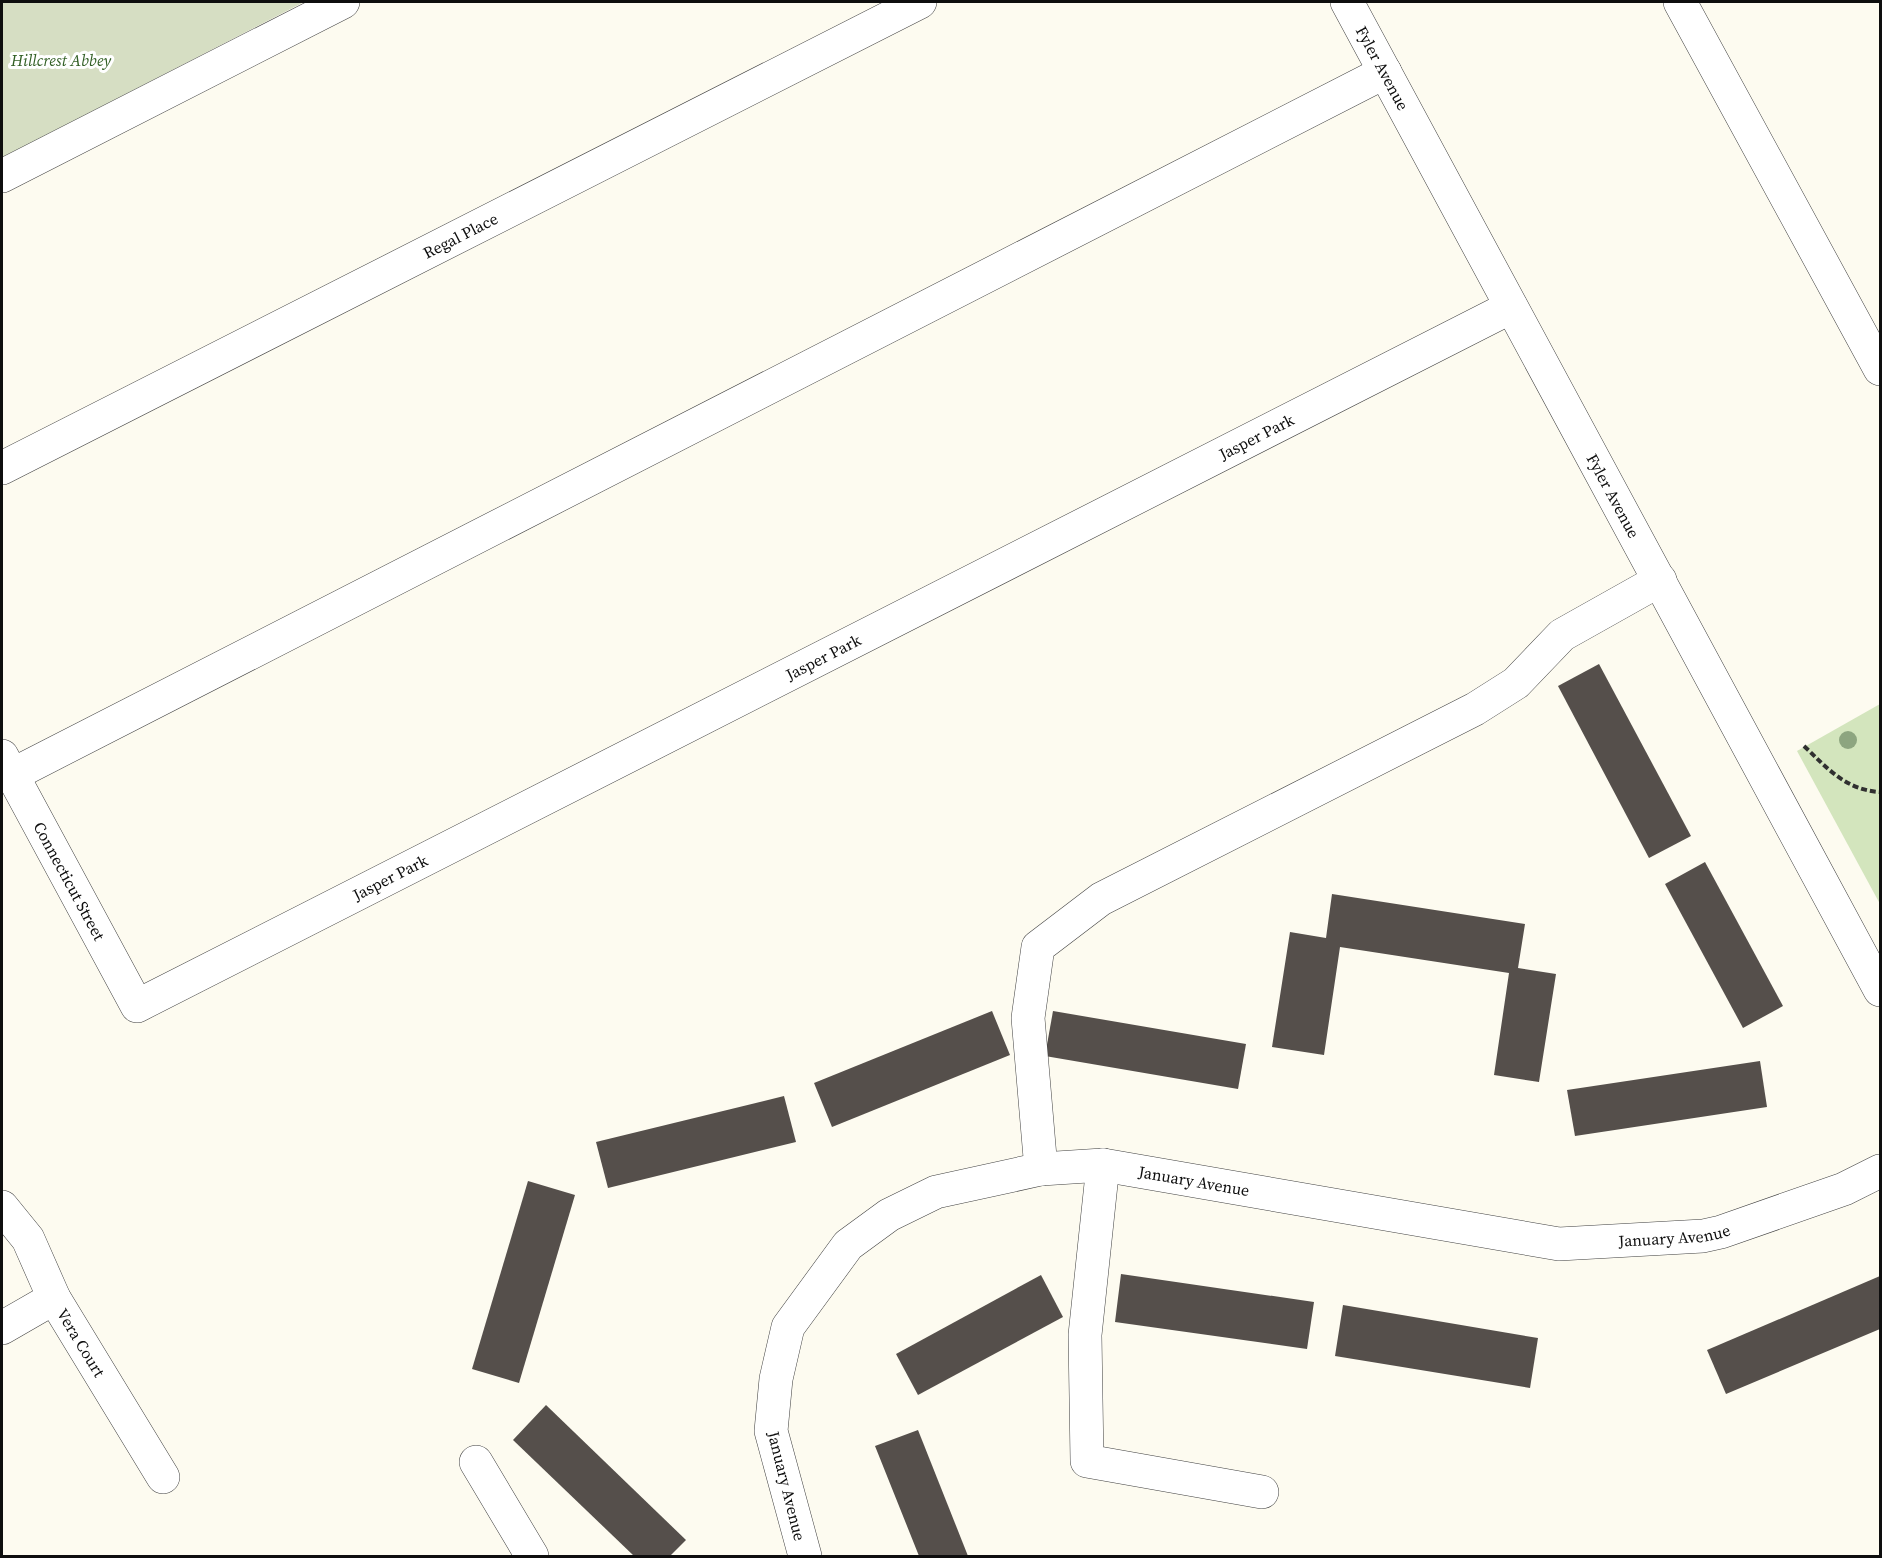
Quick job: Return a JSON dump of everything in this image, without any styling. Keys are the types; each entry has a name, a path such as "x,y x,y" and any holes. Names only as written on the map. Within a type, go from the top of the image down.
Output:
{"street":[{"path":"2,176 343,2"},
{"name":"Regal Place","path":"2,468 920,2"},
{"name":"Fyler Avenue","path":"1347,2 1881,990"},
{"path":"1680,2 1881,369"},
{"path":"7,765 1385,72"},
{"name":"Jasper Park","path":"137,1006 1511,307"},
{"path":"1041,1168 1028,1018 1038,947 1101,899 1475,709 1516,683 1562,634 1660,580"},
{"name":"Connecticut Street","path":"7,765 137,1006"},
{"path":"1103,1165 1085,1335 1087,1461 1262,1492"},
{"name":"January Avenue","path":"797,1554 771,1431 776,1379 788,1327 848,1245 889,1215 936,1192 1041,1168 1103,1165 1559,1244 1703,1236 1844,1189 1881,1171"},
{"name":"Vera Court","path":"2,1207 28,1239 54,1298 163,1477"},
{"path":"2,1328 54,1298"},
{"path":"476,1462 532,1557"}],"path":[{"path":"1804,746 1841,782 1868,791 1881,792"}],"green space":[{"name":"Hillcrest Abbey","path":"2,2 304,2 2,158"},
{"path":"1880,704 1880,904 1797,751"}],"building":[{"path":"1599,664 1691,836 1649,858 1558,686"},
{"path":"1705,862 1783,1006 1743,1028 1665,884"},
{"path":"1332,894 1525,924 1518,968 1556,974 1539,1082 1494,1075 1509,973 1340,947 1324,1055 1272,1047 1290,932 1326,938"},
{"path":"992,1011 1010,1055 832,1127 814,1083"},
{"path":"1053,1011 1246,1044 1238,1089 1045,1056"},
{"path":"1760,1061 1767,1107 1575,1136 1567,1090"},
{"path":"784,1096 796,1142 608,1188 596,1142"},
{"path":"528,1181 575,1195 519,1383 472,1369"},
{"path":"1121,1274 1314,1302 1307,1349 1115,1322"},
{"path":"1041,1275 1063,1317 918,1395 896,1354"},
{"path":"1880,1276 1880,1329 1726,1394 1707,1350"},
{"path":"1343,1305 1538,1338 1530,1388 1335,1356"},
{"path":"546,1405 686,1540 670,1556 634,1556 513,1440"},
{"path":"918,1430 968,1556 919,1556 875,1446"}]}
